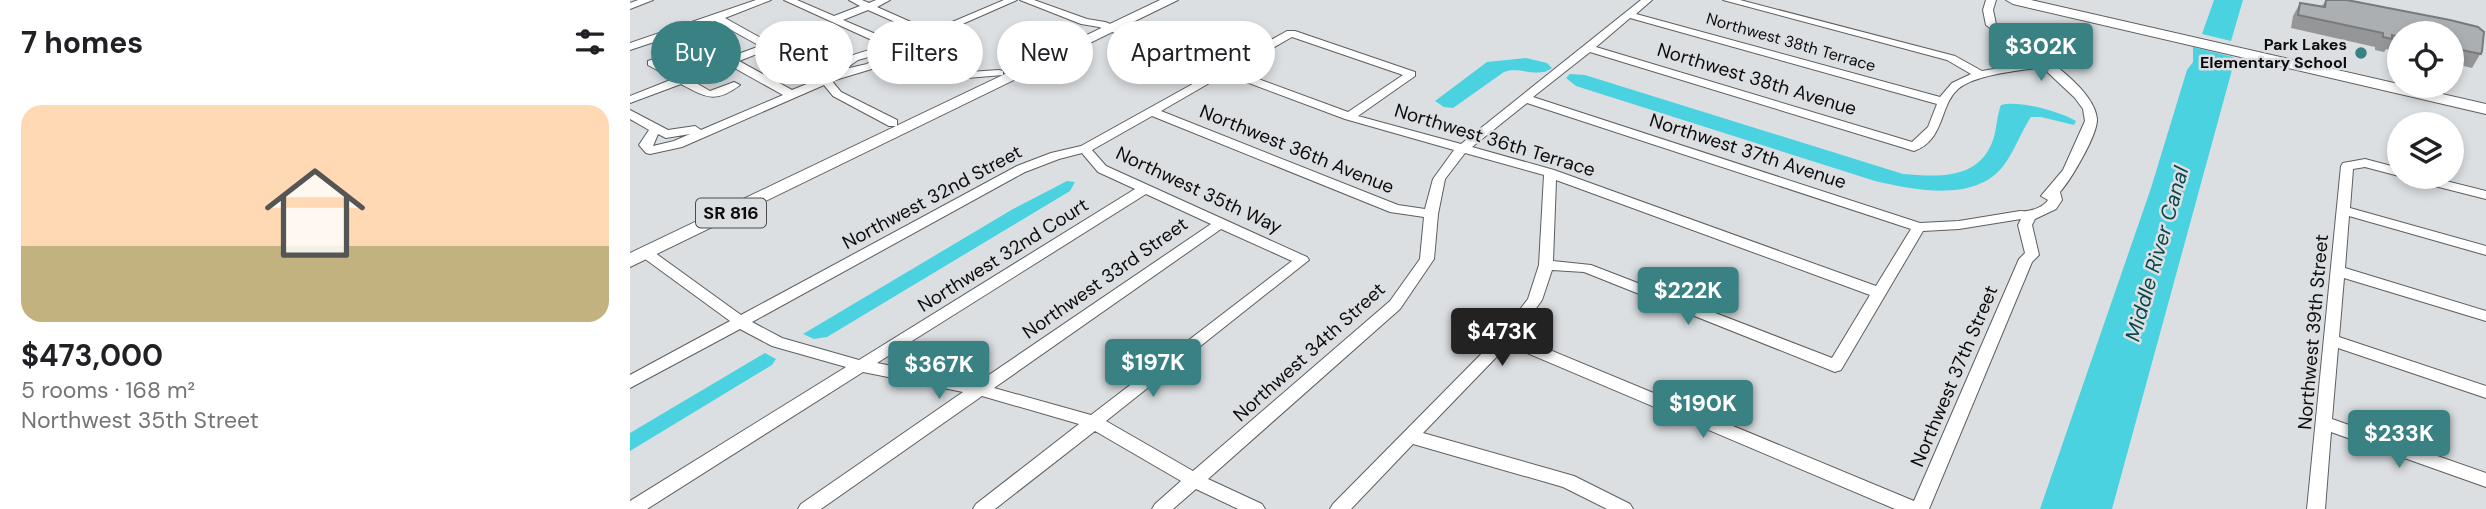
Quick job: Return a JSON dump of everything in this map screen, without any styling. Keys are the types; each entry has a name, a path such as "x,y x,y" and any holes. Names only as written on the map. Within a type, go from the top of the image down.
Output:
{"main road":[{"name":"SR 816","path":"1115,21 1151,0"},
{"name":"SR 816","path":"1119,21 1171,0"},
{"path":"2012,0 2387,86"},
{"path":"2041,0 2195,40"},
{"name":"SR 816","path":"1093,32 1107,26"},
{"name":"SR 816","path":"635,254 1107,26"},
{"path":"2233,49 2387,80"},
{"name":"SR 816","path":"635,254 673,228 895,130 918,112 997,74"},
{"path":"2464,96 2486,101"},
{"path":"2436,98 2486,109"}],"street":[{"path":"630,6 648,0"},
{"path":"704,21 766,0"},
{"path":"789,0 867,34"},
{"path":"854,0 900,21"},
{"path":"834,20 885,0"},
{"path":"957,21 1001,0"},
{"path":"961,21 1012,0"},
{"name":"Northwest 36th Terrace","path":"1026,0 1085,22 1107,26"},
{"name":"Northwest 36th Terrace","path":"1047,0 1095,18 1107,26"},
{"name":"Northwest 34th Street","path":"1161,509 1395,305 1427,259 1431,214 1439,179 1461,150 1647,0"},
{"path":"1728,0 1951,58 1982,76"},
{"path":"1991,0 1987,10 1991,25 2079,94 2090,108 2091,122 2074,160 2054,192 2055,200 2024,220"},
{"name":"Northwest 38th Terrace","path":"1629,15 1944,102"},
{"path":"716,17 755,39"},
{"name":"Northwest 32nd Street","path":"1275,42 1291,33 1411,74 1349,117"},
{"path":"630,47 651,40"},
{"name":"Northwest 38th Avenue","path":"1590,48 1914,147 1929,136 1940,117 1944,102"},
{"path":"1944,102 1950,89 1965,79 2043,64"},
{"path":"741,67 788,94"},
{"path":"630,100 671,84"},
{"path":"688,84 709,95 734,85"},
{"path":"654,130 645,145 650,150 678,144 810,84"},
{"path":"828,84 836,94 895,130"},
{"name":"Northwest 32nd Street","path":"630,382 1021,169 1055,156 1085,149 1202,84"},
{"name":"Northwest 36th Terrace","path":"1260,84 1349,117 1550,173 1879,293"},
{"path":"678,144 681,136 788,94"},
{"name":"Northwest 37th Avenue","path":"1527,99 1919,227 1959,225 1966,228 2024,220"},
{"name":"Northwest 36th Avenue","path":"1152,112 1395,209 1431,214"},
{"path":"630,114 654,130 666,134 689,133"},
{"name":"Northwest 35th Way","path":"1085,149 1102,169 1302,260 1094,422"},
{"name":"Northwest 39th Street","path":"2316,509 2347,166 2354,163 2387,170"},
{"path":"1339,509 1506,338 1535,300 1546,265 1550,173"},
{"name":"Northwest 32nd Court","path":"632,509 1144,189"},
{"path":"2463,189 2486,195"},
{"path":"2343,210 2486,251"},
{"name":"Northwest 37th Street","path":"1920,509 2026,259 2032,255 2024,220"},
{"name":"Northwest 33rd Street","path":"807,509 1219,224"},
{"path":"1546,265 1586,268 1835,366 1919,227"},
{"path":"635,254 778,342 861,366 981,390 1094,422 1193,480 1256,509"},
{"path":"2337,271 2486,316"},
{"path":"1506,338 1914,509"},
{"path":"2332,340 2486,392"},
{"path":"982,509 1094,422"},
{"path":"2324,423 2486,481"},
{"path":"1410,436 1568,481 1624,509"}],"water":[{"path":"2214,0 2243,0 2231,41 2202,34"},
{"name":"Middle River Canal","path":"2193,47 2233,57 2232,70 2112,509 2040,509 2151,188 2187,70 2193,62"},
{"path":"1526,58 1547,63 1552,68 1535,73 1517,70 1504,72 1453,108 1444,107 1435,101 1487,62"},
{"path":"1570,74 1585,75 1903,174 1931,176 1958,173 1980,161 1994,137 2001,105 2018,104 2040,108 2076,121 2074,125 2031,117 2008,159 1992,177 1978,185 1961,189 1926,190 1875,181 1576,86 1566,78"},
{"path":"1067,181 1075,182 1070,191 827,337 814,339 803,334 1013,209"},
{"path":"765,353 776,359 772,365 630,451 630,433"}],"building":[{"path":"2326,0 2347,0 2454,21 2387,21 2387,38 2383,37 2383,33 2298,15 2300,3 2325,7"},
{"path":"2464,24 2478,27 2484,32 2481,54 2464,50"}],"place":[{"name":"Park Lakes Elementary School","path":"2361,53"}]}
